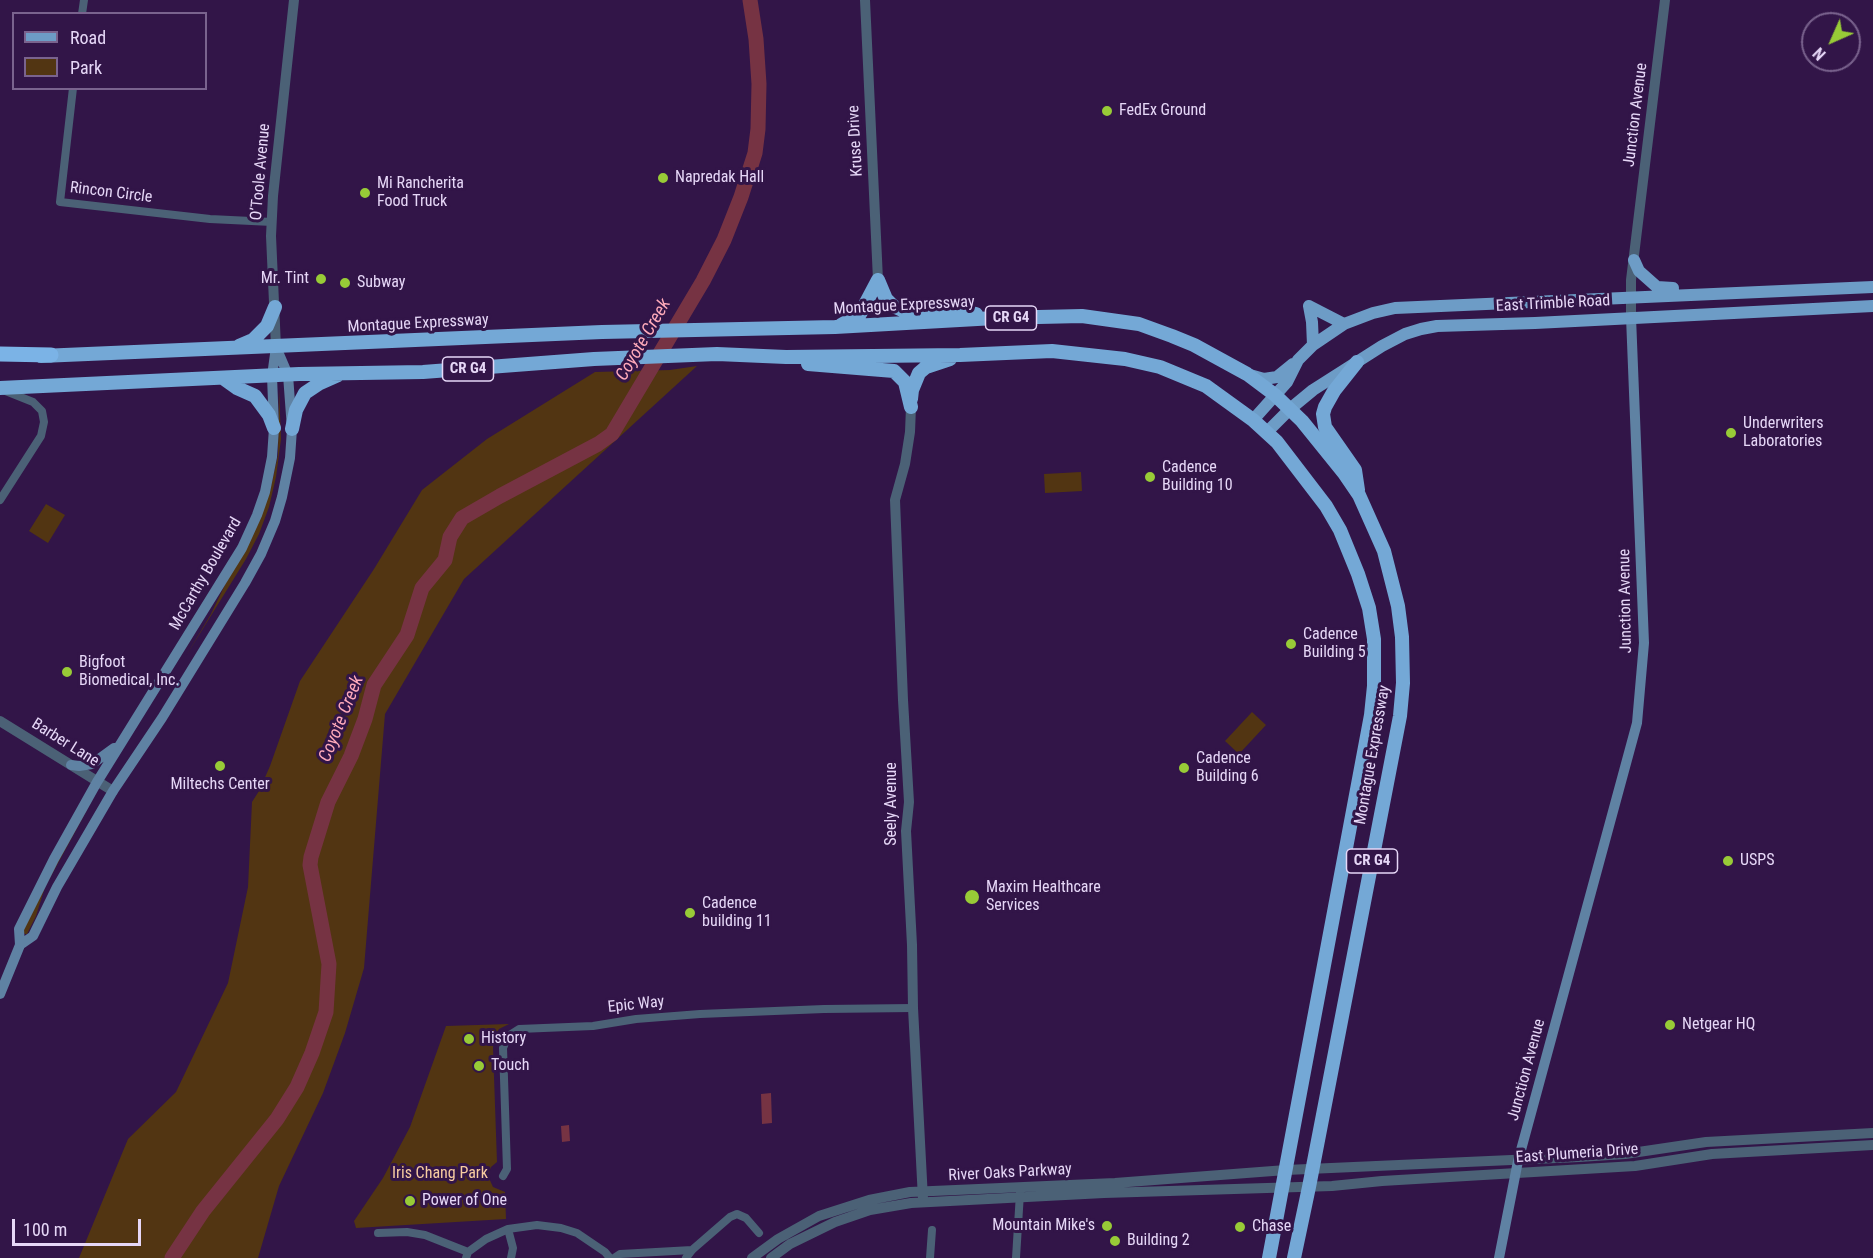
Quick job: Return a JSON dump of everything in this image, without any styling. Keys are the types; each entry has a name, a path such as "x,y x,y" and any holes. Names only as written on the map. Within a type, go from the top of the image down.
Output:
{"highway":[{"path":"878,280 886,299 892,306 904,311 953,309 995,318"},
{"path":"835,327 860,314 878,280"},
{"path":"234,349 253,340 267,326 275,308"},
{"name":"Montague Expressway","path":"51,355 602,332 835,327 995,318 1082,316 1139,324 1194,345 1247,375 1275,395 1290,409 1344,472 1359,495 1384,551 1398,606 1402,637 1403,683 1400,716 1310,1187 1294,1258"},
{"name":"Montague Expressway","path":"0,389 288,375 423,372 594,359 709,354 786,357 960,355 1053,351 1125,358 1160,367 1206,386 1267,432 1326,506 1340,530 1358,573 1369,608 1374,639 1374,686 1371,715 1269,1258"},
{"path":"0,356 51,355"},
{"path":"911,407 912,390 919,373 960,355"},
{"path":"786,357 809,364 894,371 905,382 911,407"},
{"path":"1357,362 1334,391 1323,414 1325,427 1355,470 1359,495"},
{"path":"292,429 296,410 306,393 320,383 343,373"},
{"path":"223,378 237,388 255,396 274,428"}],"main road":[{"path":"1634,260 1639,271 1657,287 1734,292"},
{"name":"East Trimble Road","path":"1247,375 1264,379 1277,377 1313,345 1344,324 1373,313 1417,306 1873,287"},
{"path":"1313,345 1309,306 1344,324"},
{"name":"East Trimble Road","path":"1267,432 1313,390 1357,362 1406,334 1437,326 1873,306"},
{"name":"Junction Avenue","path":"1499,1258 1518,1161 1637,723 1644,643 1631,317"},
{"name":"McCarthy Boulevard","path":"20,945 33,936 57,887 113,791 162,718 261,554 275,521 290,458 292,429 288,375 276,347"},
{"name":"McCarthy Boulevard","path":"0,994 20,945 19,929 47,873 97,782 244,545 265,492 272,457 274,428 272,376 276,347"},
{"name":"East Trimble Road","path":"1254,420 1287,382 1298,360"},
{"path":"71,765 92,764 123,740"}],"street":[{"name":"O’Toole Avenue","path":"276,347 273,196 294,0"},
{"name":"Kruse Drive","path":"865,0 878,280"},
{"name":"Junction Avenue","path":"1631,317 1634,260 1665,0"},
{"name":"Rincon Circle","path":"73,90 60,202 210,219 272,222"},
{"path":"0,389 33,402 42,411 44,422 41,436 0,500"},
{"name":"Seely Avenue","path":"911,407 905,464 895,500 909,802 906,831 922,1197"},
{"name":"Barber Lane","path":"0,720 113,791"},
{"name":"Epic Way","path":"503,1176 507,1169 503,1048 508,1036 519,1029 593,1026 636,1019 700,1014 913,1008"},
{"name":"East Plumeria Drive","path":"1286,1170 1518,1161 1624,1154 1706,1142 1873,1132"},
{"path":"1817,1136 1818,1148"},
{"name":"East Plumeria Drive","path":"1282,1187 1635,1166 1712,1154 1873,1145"},
{"path":"1670,1148 1671,1160"},
{"name":"River Oaks Parkway","path":"1020,1192 1070,1189 1079,1184 1286,1170"},
{"path":"1104,1193 1108,1189 1157,1185 1169,1179"},
{"name":"River Oaks Parkway","path":"752,1258 792,1230 819,1216 869,1200 1020,1192 1104,1193 1282,1187"},
{"path":"1016,1258 1020,1192"},
{"name":"River Oaks Parkway","path":"771,1258 790,1245 835,1222 870,1210 922,1197"},
{"path":"686,1258 730,1217 737,1214 746,1218 759,1233"},
{"path":"378,1233 407,1232 425,1235 467,1255 486,1239 508,1229 537,1225 577,1233 612,1258 620,1254 693,1250"},
{"path":"508,1229 513,1248 512,1258"},
{"path":"930,1258 932,1230"}],"green space":[{"path":"697,366 464,579 385,714 364,968 345,1033 323,1093 279,1186 258,1258 79,1258 128,1139 176,1092 228,983 248,887 252,802 270,766 300,681 374,569 422,490 487,439 595,372 670,370"},
{"path":"279,389 281,439 269,507 246,559 186,656 211,614 270,491 278,455"},
{"path":"1081,472 1082,491 1045,493 1044,474"},
{"path":"46,504 65,515 48,543 29,531"},
{"path":"1252,712 1266,725 1239,754 1225,741"},
{"path":"94,797 45,887 36,916 25,934 22,931 40,893"},
{"name":"Iris Chang Park","path":"509,1024 499,1029 494,1037 497,1162 491,1167 488,1176 493,1187 505,1192 506,1219 356,1228 354,1221 383,1178 410,1127 446,1026"}],"shaded area":[{"path":"771,1093 772,1123 762,1124 761,1094"},
{"path":"569,1125 570,1141 562,1142 561,1126"}],"waterway":[{"name":"Coyote Creek","path":"172,1258 203,1211 277,1119 297,1087 312,1053 326,1012 329,964 310,865 311,857 328,802 351,756 365,719 374,685 407,635 422,588 445,560 450,537 462,518 598,444 612,434 703,281 724,240 755,153 758,129 759,84 756,39 750,0"}],"place":[{"name":"FedEx Ground","path":"1107,111"},
{"name":"Napredak Hall","path":"663,178"},
{"name":"Mi Rancherita Food Truck","path":"365,193"},
{"name":"Mr. Tint","path":"321,279"},
{"name":"Subway","path":"345,283"},
{"name":"Underwriters Laboratories","path":"1731,433"},
{"name":"Cadence Building 10","path":"1150,477"},
{"name":"Cadence Building 5","path":"1291,644"},
{"name":"Bigfoot Biomedical, Inc.","path":"67,672"},
{"name":"Miltechs Center","path":"220,766"},
{"name":"Cadence Building 6","path":"1184,768"},
{"name":"USPS","path":"1728,861"},
{"name":"Maxim Healthcare Services","path":"972,897"},
{"name":"Cadence building 11","path":"690,913"},
{"name":"Netgear HQ","path":"1670,1025"},
{"name":"History","path":"469,1039"},
{"name":"Touch","path":"479,1066"},
{"name":"Power of One","path":"410,1201"},
{"name":"Mountain Mike's","path":"1107,1226"},
{"name":"Chase","path":"1240,1227"},
{"name":"Building 2","path":"1115,1241"}]}
